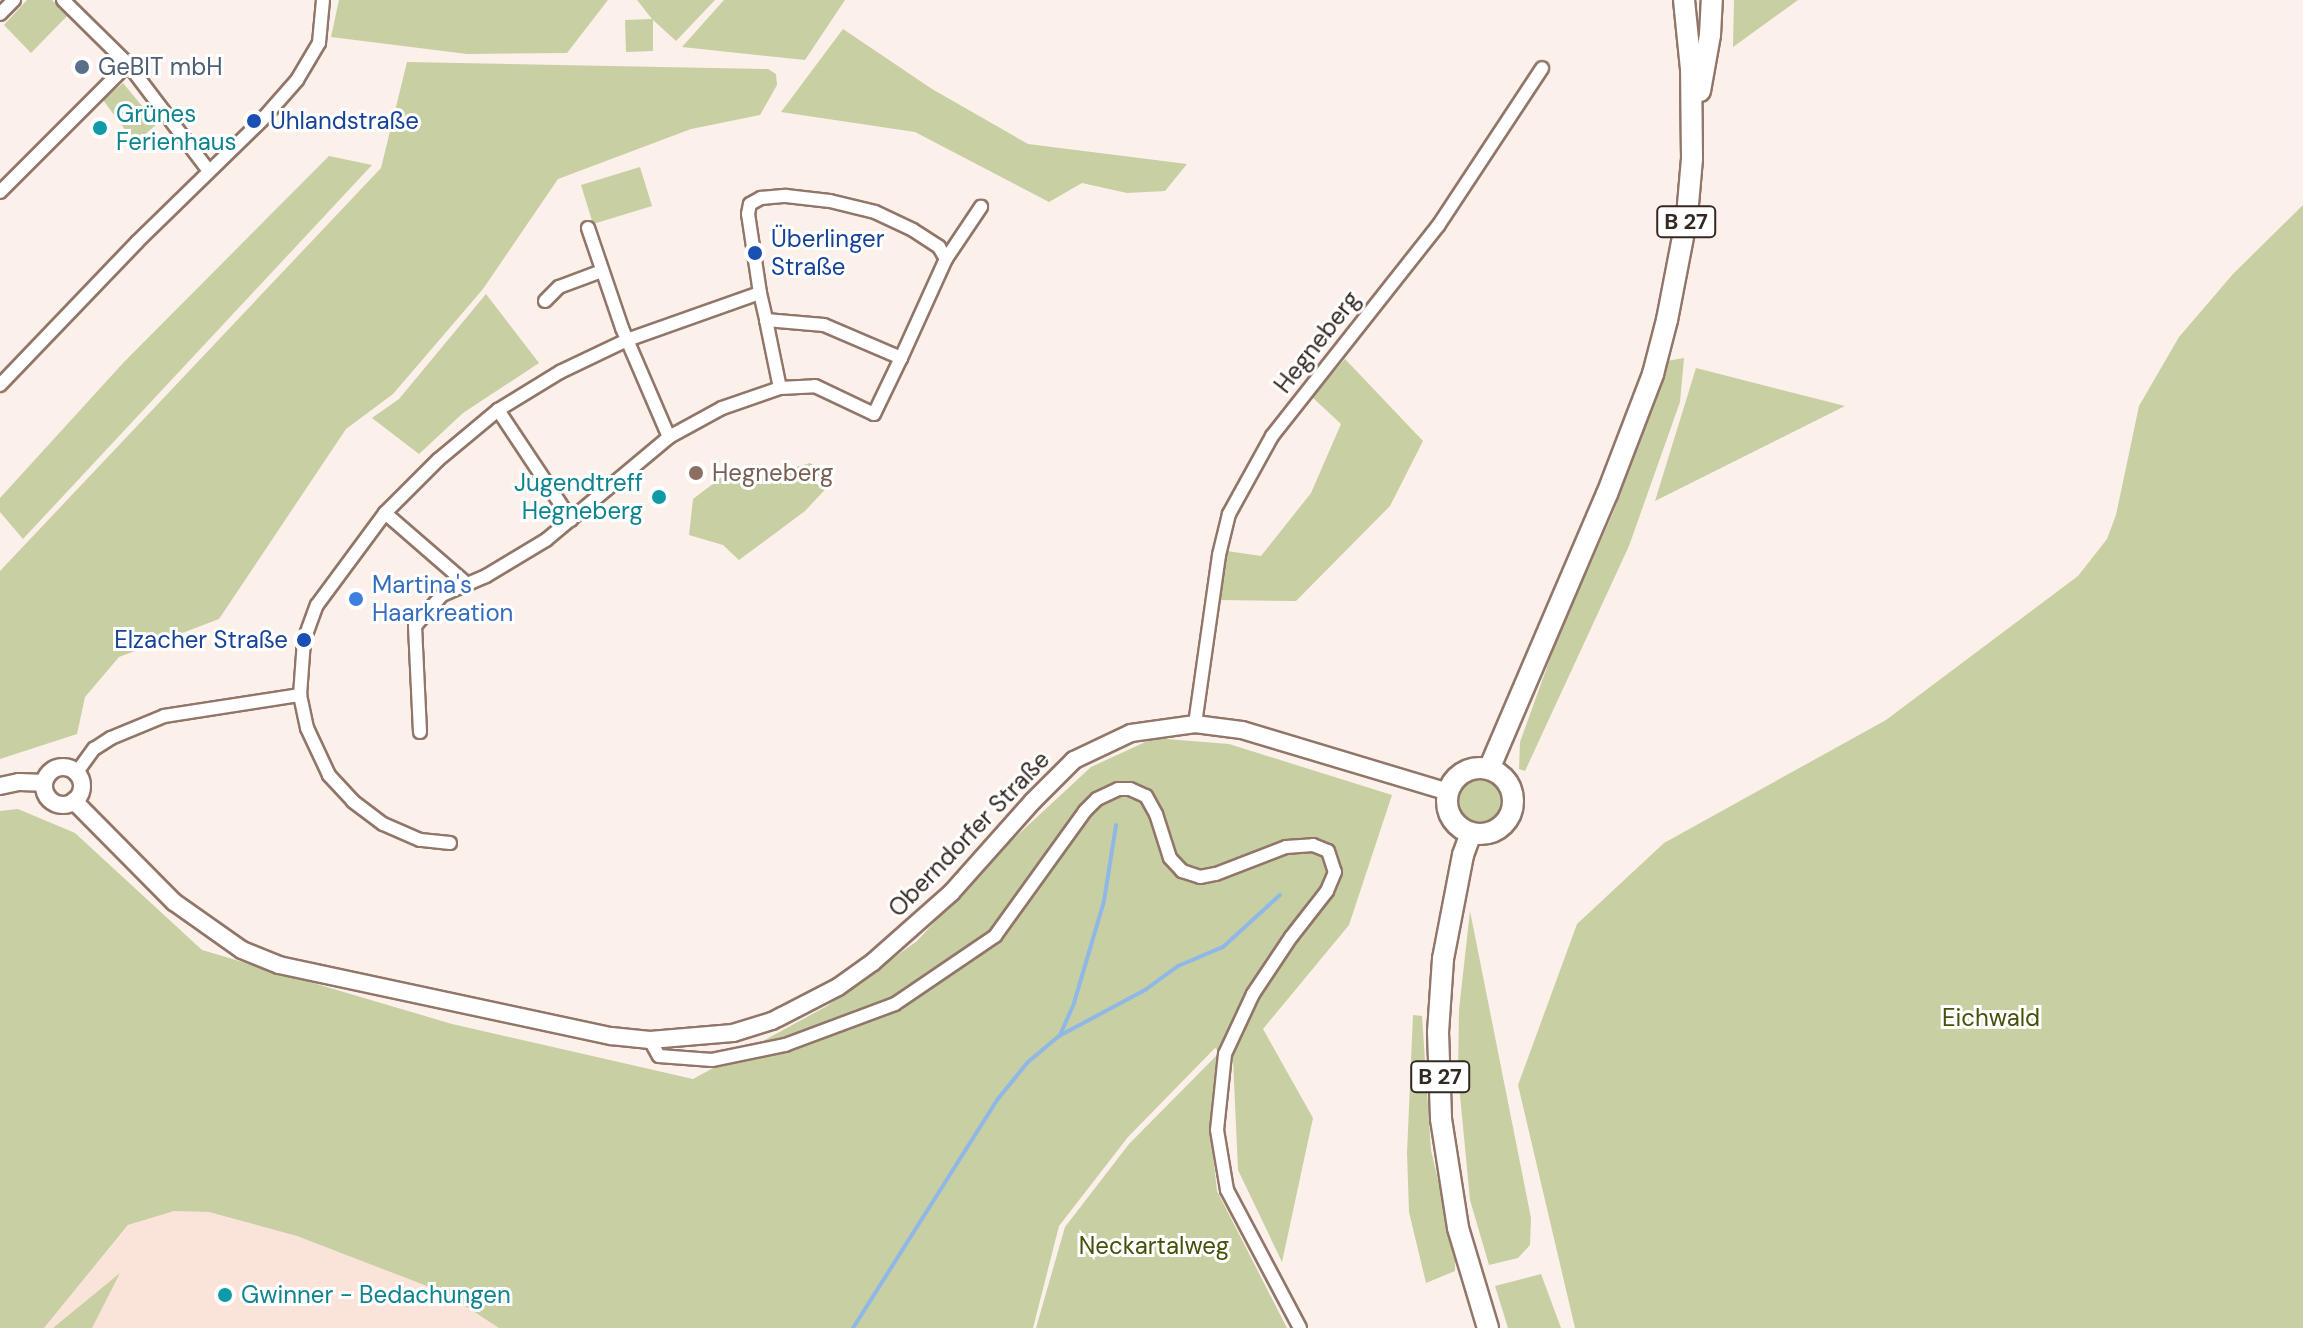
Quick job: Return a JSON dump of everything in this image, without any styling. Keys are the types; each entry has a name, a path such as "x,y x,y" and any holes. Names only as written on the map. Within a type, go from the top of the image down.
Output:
{"main road":[{"name":"B 27","path":"1489,769 1607,494 1653,374 1667,320 1687,216 1693,127 1686,10 1678,0"},
{"path":"1693,127 1710,35 1712,0"},
{"path":"1489,769 1506,781 1512,790 1512,811 1508,820 1491,833 1471,833 1451,817 1449,792 1464,773 1489,769"},
{"name":"B 27","path":"1471,833 1463,855 1443,959 1438,1032 1441,1119 1458,1228 1488,1328"}],"street":[{"path":"0,14 14,0"},
{"path":"63,0 128,64 209,171"},
{"path":"0,385 261,121 297,80 319,43 323,0"},
{"path":"0,192 128,64"},
{"name":"Hegneberg","path":"1195,724 1219,555 1229,514 1272,436 1438,226 1542,68"},
{"path":"780,388 760,293 748,214 750,204 761,198 786,196 830,201 875,212 913,230 939,247 946,259"},
{"path":"420,732 415,626 442,595 511,563 571,520 669,437 722,408 780,388 815,386 874,414 946,259 981,207"},
{"path":"588,228 627,340 669,437"},
{"path":"545,301 559,287 602,271"},
{"path":"450,843 420,840 383,824 353,801 329,775 307,728 300,695 304,640 317,605 385,513 438,460 498,410 560,372 627,340 760,293"},
{"path":"766,320 824,325 901,358"},
{"path":"498,410 571,520"},
{"path":"385,513 467,584"},
{"path":"74,801 81,790 77,772 94,749 111,738 164,716 300,695"},
{"name":"Oberndorfer Straße","path":"44,783 51,800 62,805 74,801 181,908 220,937 255,955 279,965 611,1036 650,1040 733,1033 802,1007 873,962 951,893 1074,760 1131,733 1195,724 1242,730 1449,792"},
{"path":"0,786 19,782 44,783 49,772 60,767 77,772"},
{"path":"650,1040 659,1056 712,1060 785,1045 895,1004 995,936 1085,811 1097,799 1118,789 1130,789 1146,796 1156,814 1170,858 1182,871 1200,877 1216,874 1286,847 1313,845 1328,851 1335,872 1327,891 1253,994 1225,1054 1217,1130 1227,1190 1300,1328"}],"shaded area":[{"path":"174,1211 209,1212 297,1236 445,1293 499,1328 44,1328 129,1225"}],"green space":[{"path":"27,0 52,0 68,15 31,53 4,25"},
{"path":"339,0 608,0 567,53 467,54 331,37"},
{"path":"637,0 715,0 676,41 653,20 653,51 626,52 625,20 652,19"},
{"path":"724,0 845,0 805,60 682,47"},
{"path":"1734,0 1798,0 1733,47"},
{"path":"843,29 932,89 1028,144 1187,164 1165,191 1127,193 1082,183 1049,202 915,132 781,112"},
{"path":"407,62 768,69 776,74 777,85 760,115 691,129 558,179 483,289 393,394 346,429 219,619 119,657 85,697 77,734 0,759 0,571 381,168"},
{"path":"123,83 157,124 135,143 103,100"},
{"path":"329,156 372,165 23,539 0,512 0,498 124,362"},
{"path":"640,167 652,206 593,224 581,185"},
{"name":"Eichwald","path":"2303,205 2303,1328 1575,1328 1518,1085 1577,924 1664,843 1886,720 2078,576 2107,539 2116,515 2139,406 2179,337 2233,274"},
{"path":"486,294 539,363 463,413 419,454 372,418 399,399"},
{"path":"1684,358 1680,402 1629,546 1525,771 1519,769 1520,742 1556,642 1613,513 1667,361"},
{"path":"1345,359 1423,441 1390,506 1296,601 1220,600 1227,551 1261,556 1311,493 1341,424 1312,397"},
{"path":"1696,368 1845,406 1655,501"},
{"path":"810,463 834,480 805,511 739,560 723,545 689,535 693,499 726,474 761,477"},
{"path":"1154,738 1229,744 1392,795 1349,925 1263,1029 1313,1118 1282,1262 1238,1170 1233,1059 1215,1048 1128,1137 1059,1226 1033,1328 499,1328 445,1293 297,1236 209,1212 174,1211 128,1225 44,1328 0,1328 0,811 18,809 75,833 202,950 452,1024 693,1079 827,1006 917,941 995,856 1091,767"},
{"path":"1479,775 1497,783 1505,801 1497,819 1479,827 1461,819 1453,801 1461,783"},
{"path":"1470,911 1531,1218 1530,1245 1518,1258 1489,1265 1470,1200 1458,1074 1459,1010"},
{"path":"1413,1015 1422,1016 1431,1150 1455,1254 1455,1271 1426,1283 1409,1212 1407,1153"},
{"name":"Neckartalweg","path":"1217,1055 1211,1137 1217,1191 1287,1328 1036,1328 1065,1227 1129,1144"},
{"path":"120,1273 92,1328 53,1328"},
{"path":"1541,1274 1561,1328 1508,1328 1495,1286"}],"waterway":[{"path":"1060,1035 1074,1003 1104,901 1116,825"},
{"path":"853,1328 997,1100 1028,1062 1059,1036 1145,990 1178,966 1223,947 1280,895"}],"place":[{"name":"GeBIT mbH","path":"82,67"},
{"name":"Uhlandstraße","path":"254,121"},
{"name":"Grünes Ferienhaus","path":"100,128"},
{"name":"Überlinger Straße","path":"755,253"},
{"name":"Hegneberg","path":"696,473"},
{"name":"Jugendtreff Hegneberg","path":"659,497"},
{"name":"Martina's Haarkreation","path":"356,599"},
{"name":"Elzacher Straße","path":"304,640"},
{"name":"Gwinner - Bedachungen","path":"225,1295"}]}
